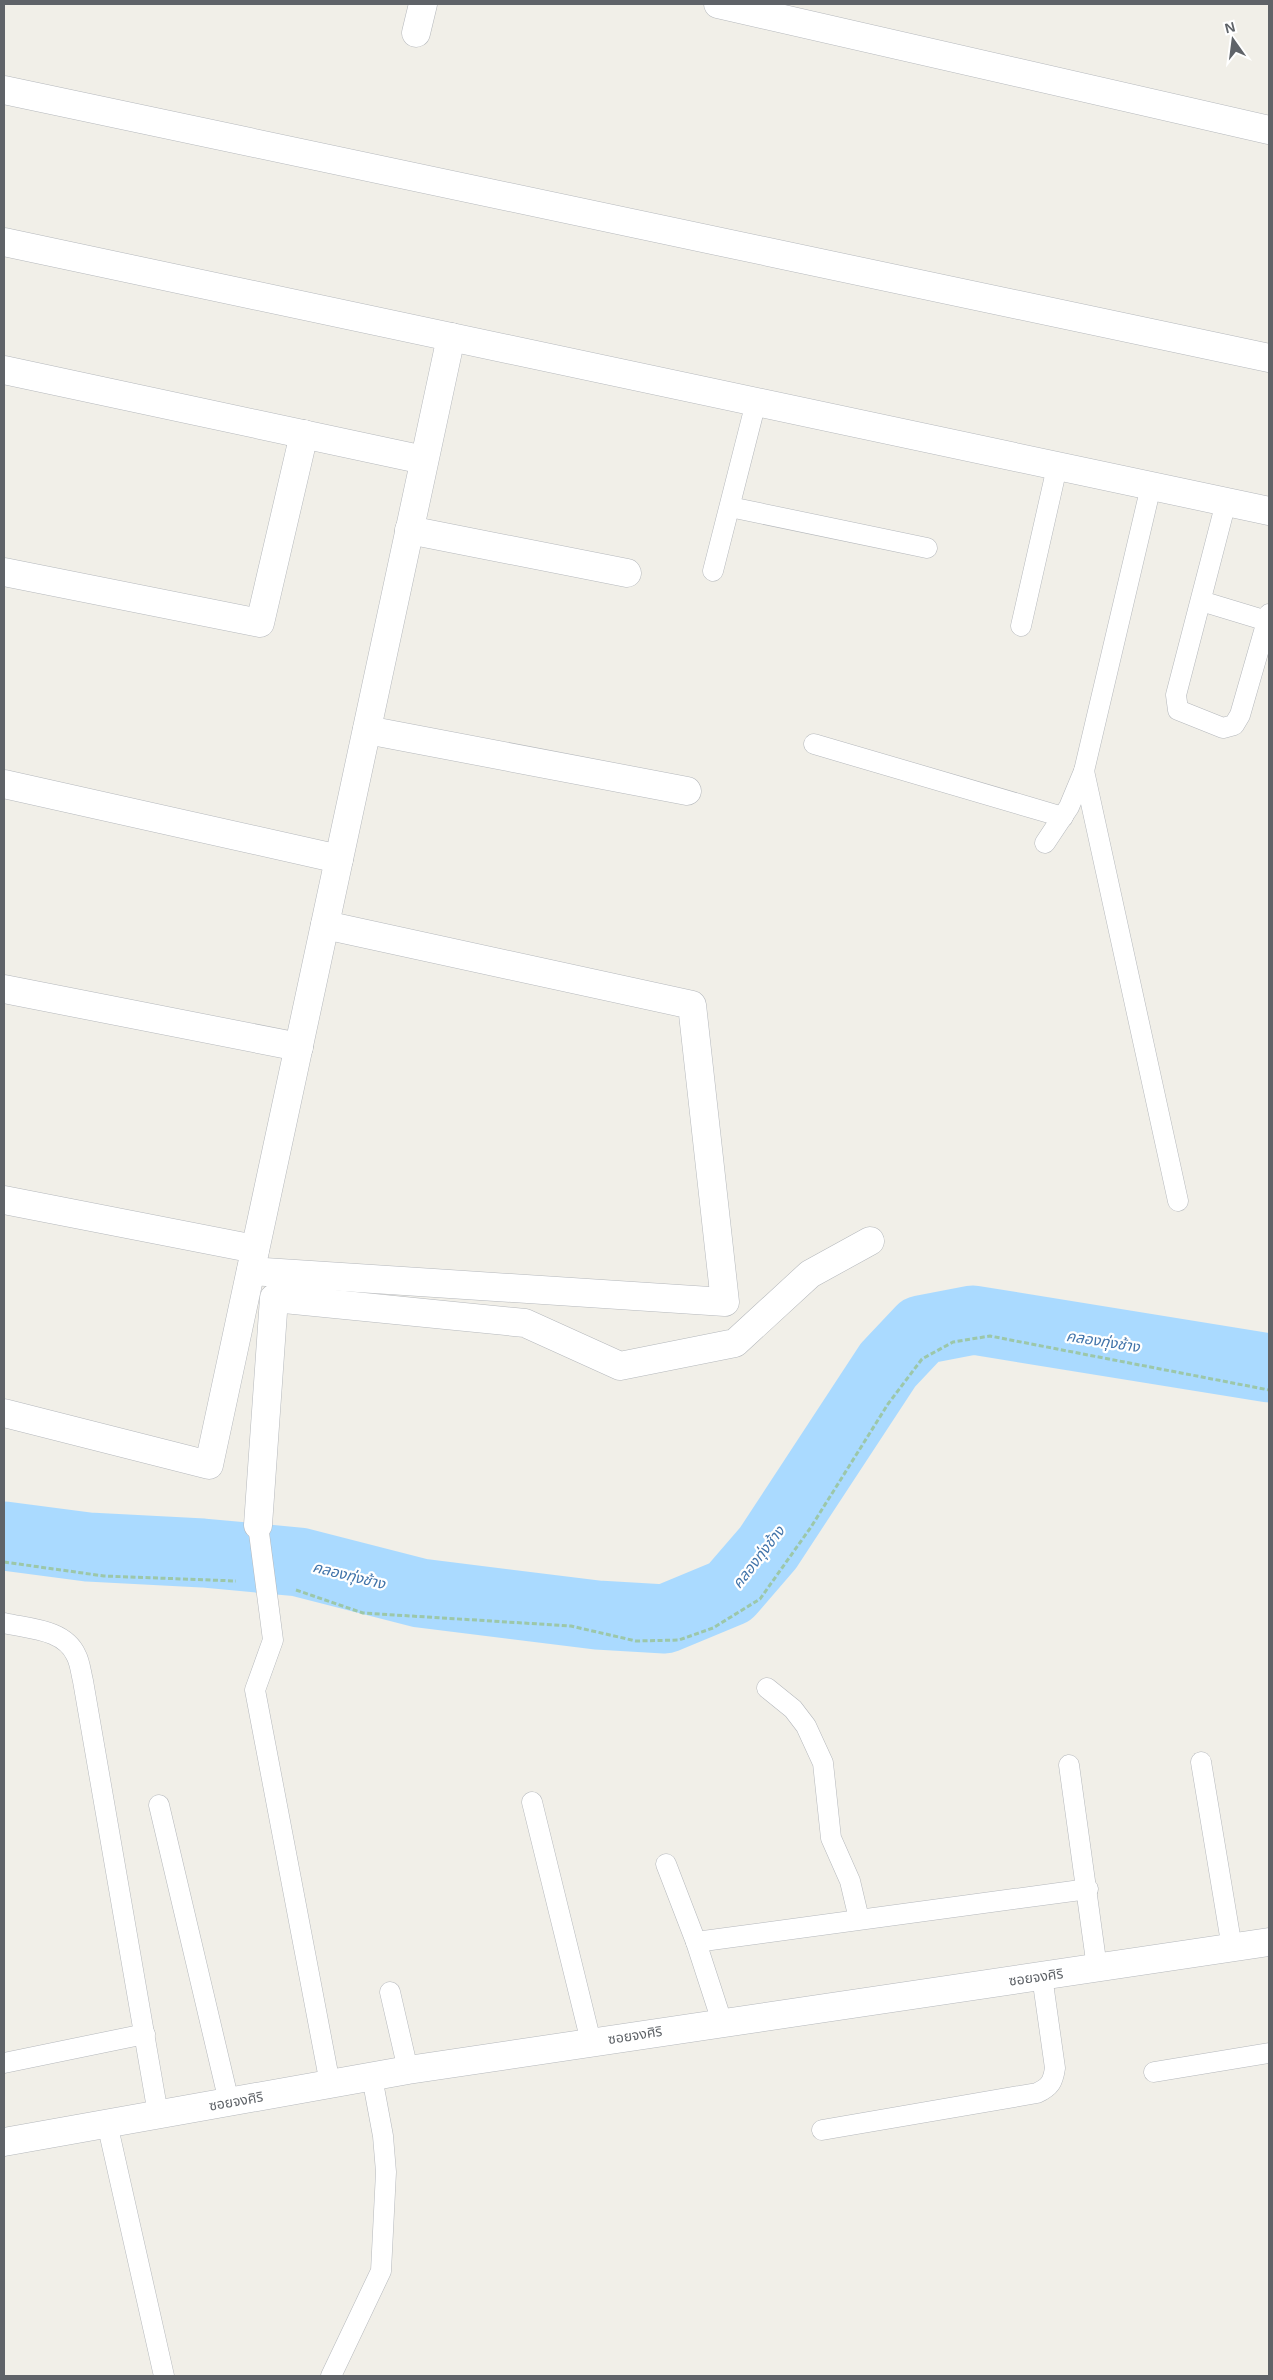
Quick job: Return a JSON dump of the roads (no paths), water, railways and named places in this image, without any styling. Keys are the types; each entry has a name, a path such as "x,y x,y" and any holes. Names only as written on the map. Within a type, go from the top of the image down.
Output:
{"street":[{"path":"416,33 423,4"},
{"path":"718,4 1269,130"},
{"path":"4,90 1269,358"},
{"path":"4,242 1269,511"},
{"path":"4,1414 209,1465 450,337"},
{"path":"4,370 424,460"},
{"path":"4,572 260,623 304,434"},
{"path":"409,530 627,573"},
{"path":"367,730 687,791"},
{"path":"4,784 339,858"},
{"path":"4,1200 253,1260 726,1302 692,1005 325,925"},
{"path":"4,989 299,1047"},
{"path":"258,1525 274,1298 525,1323 620,1366 734,1343 810,1274 870,1240"},
{"name":"ซอยจงศิริ","path":"4,2142 408,2070 1269,1942"}],"lane":[{"path":"713,571 756,402"},
{"path":"1021,626 1057,467"},
{"path":"1045,843 1063,817 1084,771 1151,486"},
{"path":"1201,601 1268,617 1240,715 1234,725 1223,728 1178,710 1176,703 1201,601 1226,502"},
{"path":"730,507 927,548"},
{"path":"814,744 1063,817"},
{"path":"1084,771 1178,1201"},
{"path":"258,1525 274,1640 255,1690 330,2084"},
{"path":"4,1624 56,1634 69,1643 77,1656 83,1681 158,2114"},
{"path":"767,1688 793,1709 806,1726 823,1763 831,1838 850,1881 859,1919"},
{"path":"1201,1762 1232,1948"},
{"path":"1070,1765 1097,1968"},
{"path":"532,1802 591,2042"},
{"path":"159,1805 229,2102"},
{"path":"666,1864 696,1942 722,2022"},
{"path":"696,1942 1088,1889"},
{"path":"822,2130 1037,2093 1048,2088 1054,2078 1055,2068 1042,1976"},
{"path":"390,1992 408,2070"},
{"path":"4,2062 144,2034"},
{"path":"1154,2072 1269,2053"},
{"path":"331,2376 381,2272 386,2172 383,2136 372,2077"},
{"path":"107,2123 164,2376"}],"waterway":[{"name":"คลองทุ่งช้าง","path":"4,1536 88,1547 203,1553 299,1562 420,1593 597,1615 665,1619 730,1592 768,1548 888,1365 921,1330 973,1320 1269,1368"}]}
